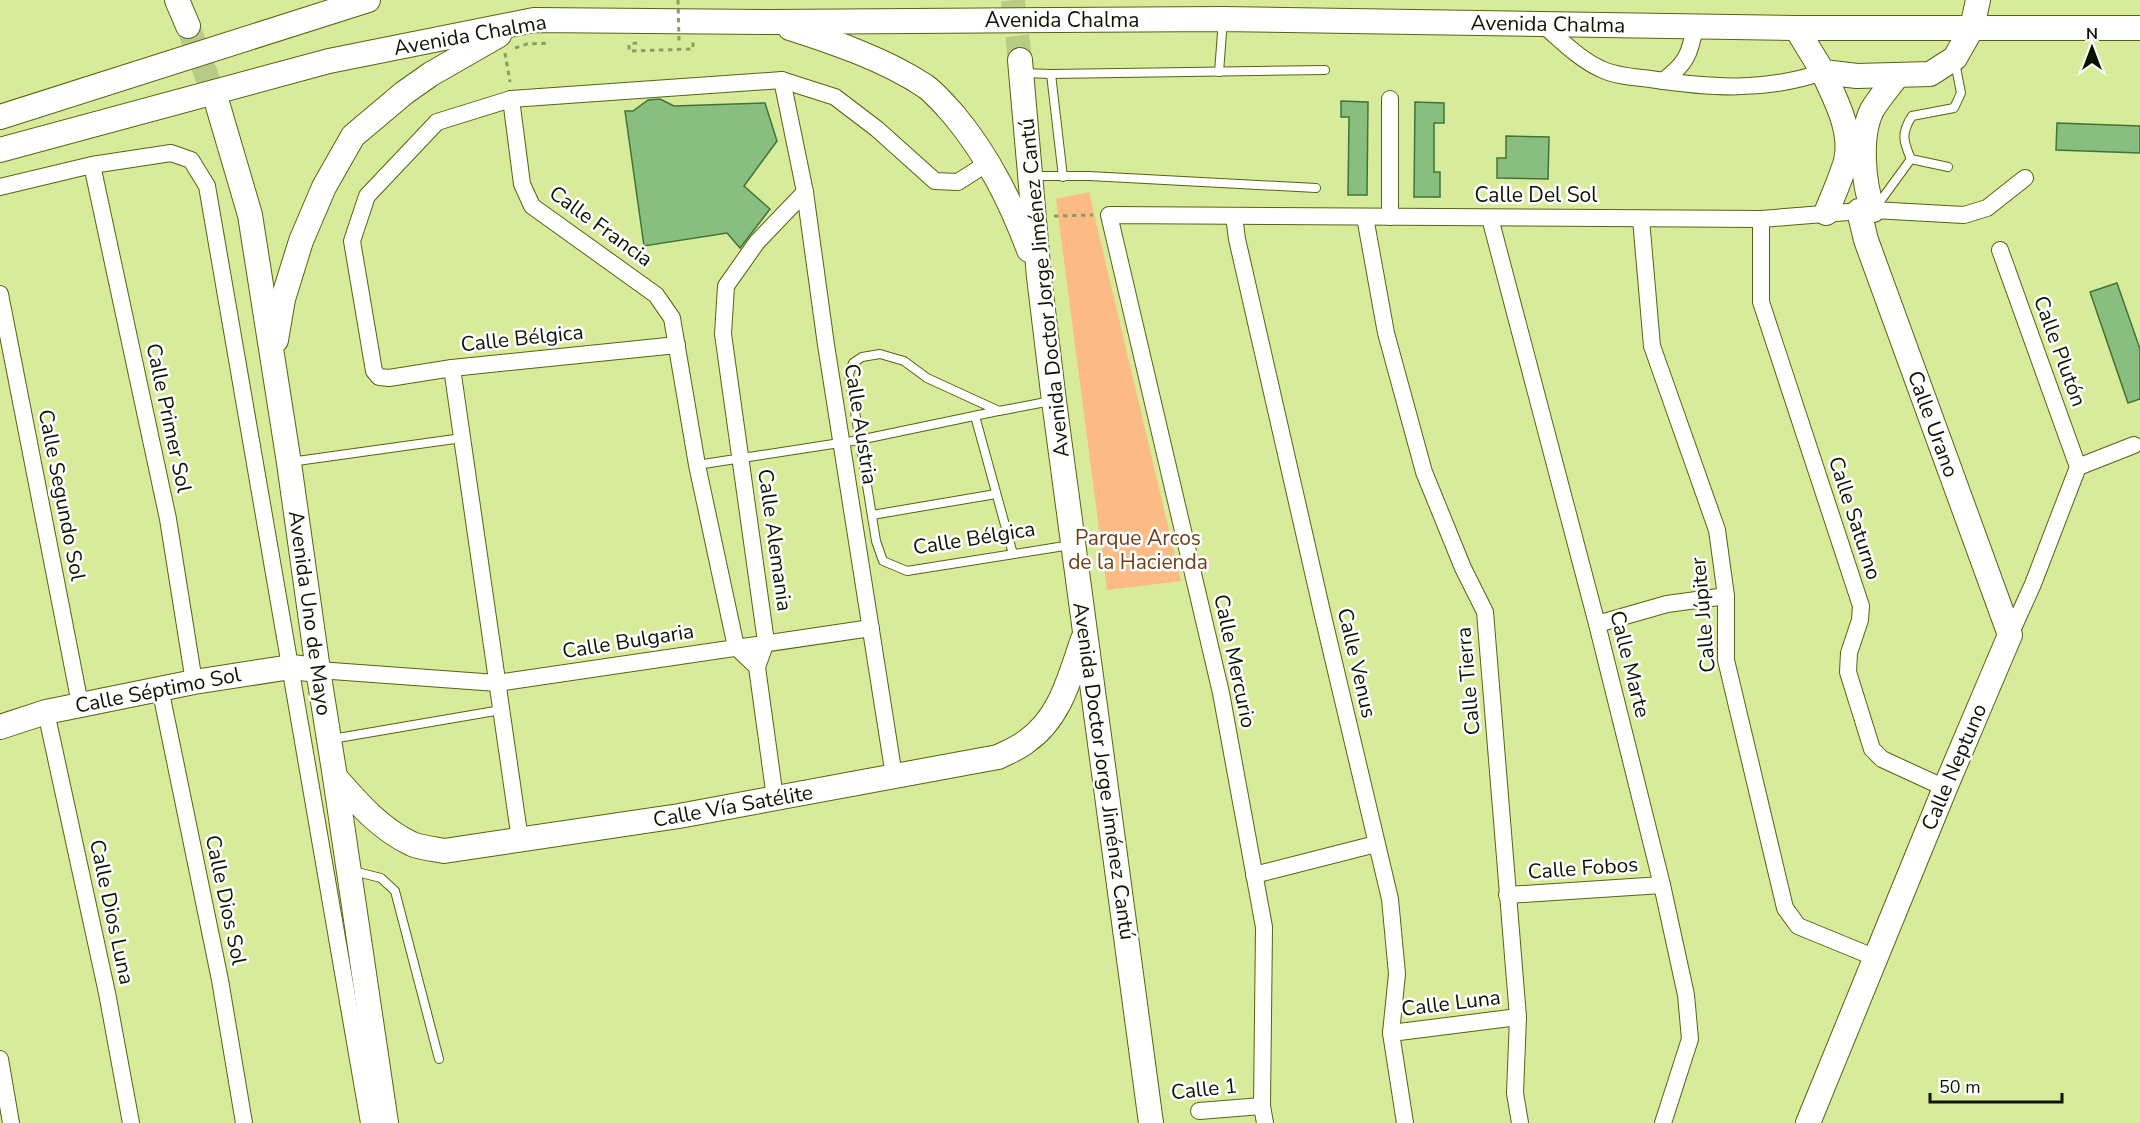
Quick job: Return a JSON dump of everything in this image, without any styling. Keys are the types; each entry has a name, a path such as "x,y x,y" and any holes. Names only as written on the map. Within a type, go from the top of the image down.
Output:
{"main road":[{"path":"177,0 188,26"},
{"path":"0,117 368,0"},
{"path":"1823,72 1857,76 1930,74 1955,58 1972,28 1978,0"},
{"name":"Avenida Chalma","path":"0,150 329,61 534,20 771,22 1218,10 1542,24 1695,27 2140,28"},
{"path":"273,360 283,299 301,241 324,187 354,136 404,93 431,74 485,42 534,20"},
{"path":"771,22 852,50 926,87 966,130 989,162 1008,198 1039,277"},
{"path":"1796,28 1823,72 1840,109 1845,127 1846,159 1826,213"},
{"name":"Avenida Doctor Jorge Jiménez Cantú","path":"1020,66 1039,277 1054,400 1151,1123"},
{"name":"Calle Urano","path":"1897,76 1873,109 1865,128 1866,240 2010,635"},
{"name":"Avenida Uno de Mayo","path":"218,106 250,215 289,462 386,1123"},
{"name":"Calle Vía Satélite","path":"335,777 386,829 414,844 444,851 680,816 998,757 1028,741 1048,721 1062,699 1085,633"},
{"name":"Calle Neptuno","path":"1808,1123 2010,635"},
{"name":"Calle Séptimo Sol","path":"0,727 46,712 160,688 291,667 318,670"}],"street":[{"path":"1542,24 1582,58 1602,70 1663,81 1723,88 1795,82 1823,72"},
{"path":"1663,81 1676,72 1686,60 1695,27"},
{"path":"511,99 782,80 835,97 877,129 935,181 958,182 989,162"},
{"name":"Calle Austria","path":"782,80 805,192 894,776"},
{"name":"Calle Francia","path":"511,99 522,184 532,206 656,295 672,318 697,465 736,647"},
{"name":"Calle Bélgica","path":"511,99 438,122 367,196 352,241 374,371 379,377 389,378 452,368 677,345"},
{"path":"1390,99 1390,217"},
{"path":"0,187 92,165 171,153 191,160 207,186 369,1123"},
{"name":"Calle Primer Sol","path":"92,165 168,519 194,682"},
{"name":"Calle Del Sol","path":"1109,215 1761,219 1866,211 1964,215 1987,208 2025,178"},
{"name":"Calle Alemania","path":"775,798 757,667 766,642 723,334 726,286 757,242 805,192"},
{"name":"Calle Mercurio","path":"1109,215 1221,693 1264,927 1262,1106 1265,1123"},
{"name":"Calle Venus","path":"1234,216 1237,239 1323,616 1390,899 1397,974 1391,1033 1405,1123"},
{"name":"Calle Tierra","path":"1365,217 1386,333 1424,472 1463,568 1485,612 1518,1017 1515,1093 1520,1123"},
{"name":"Calle Marte","path":"1490,218 1597,624 1662,885 1686,995 1690,1039 1663,1123"},
{"name":"Calle Júpiter","path":"1641,219 1652,346 1717,530 1726,596 1726,660 1785,908 1798,926 1876,958"},
{"name":"Calle Saturno","path":"1761,219 1761,302 1861,606 1860,620 1849,653 1848,672 1872,749 1881,759 1945,788"},
{"name":"Calle Plutón","path":"2000,250 2078,467"},
{"name":"Calle Segundo Sol","path":"0,294 80,704"},
{"path":"452,368 520,840"},
{"path":"2078,467 2134,446"},
{"name":"Calle Neptuno","path":"2010,635 2033,584 2078,467"},
{"path":"1597,624 1667,604 1726,596"},
{"name":"Calle Bulgaria","path":"318,670 497,683 871,628"},
{"path":"736,647 757,667"},
{"name":"Calle Dios Sol","path":"160,688 220,980 244,1123"},
{"name":"Calle Dios Luna","path":"46,712 106,993 131,1123"},
{"path":"1254,875 1376,844"},
{"name":"Calle Fobos","path":"1508,895 1662,885"},
{"name":"Calle Luna","path":"1391,1033 1518,1017"},
{"path":"0,1059 11,1123"},
{"name":"Calle 1","path":"1199,1111 1262,1106"}],"lane":[{"path":"1218,10 1219,72"},
{"path":"1911,159 1904,144 1905,128 1912,116 1954,108 1961,93 1955,58"},
{"path":"1020,66 1051,74 1325,70"},
{"path":"1051,74 1063,177"},
{"path":"1911,159 1948,167"},
{"path":"1866,211 1911,159"},
{"path":"1030,176 1316,188"},
{"path":"996,494 872,515 849,374 853,363 862,357 880,354 904,361 927,378 999,411"},
{"path":"697,465 859,440 1054,400"},
{"path":"975,416 1013,554"},
{"path":"289,462 462,438"},
{"name":"Calle Bélgica","path":"872,515 876,541 883,561 907,571 1074,545"},
{"path":"329,740 501,710"},
{"path":"349,871 381,878 395,891 439,1059"}],"path":[{"path":"669,41 679,41 678,0"},
{"path":"639,43 629,44 629,51 693,49"},
{"path":"505,52 511,99"},
{"path":"1034,216 1109,215"}],"green space":[{"name":"Parque Arcos de la Hacienda","path":"1089,192 1181,581 1107,590 1056,199"}],"building":[{"path":"660,99 674,106 765,103 777,141 744,186 770,209 740,248 727,233 644,246 625,111 633,111 648,100"},
{"path":"1341,101 1368,102 1367,195 1348,195 1349,117 1341,117"},
{"path":"1415,102 1444,103 1444,123 1434,123 1434,172 1440,172 1440,197 1414,197"},
{"path":"2057,123 2140,126 2140,153 2056,150"},
{"path":"1506,136 1549,137 1548,179 1497,178 1497,158 1506,158"},
{"path":"2117,283 2140,349 2140,399 2128,403 2090,292"}],"tunnel":[{"path":"1013,0 1020,60"},
{"path":"188,26 218,106"}]}
